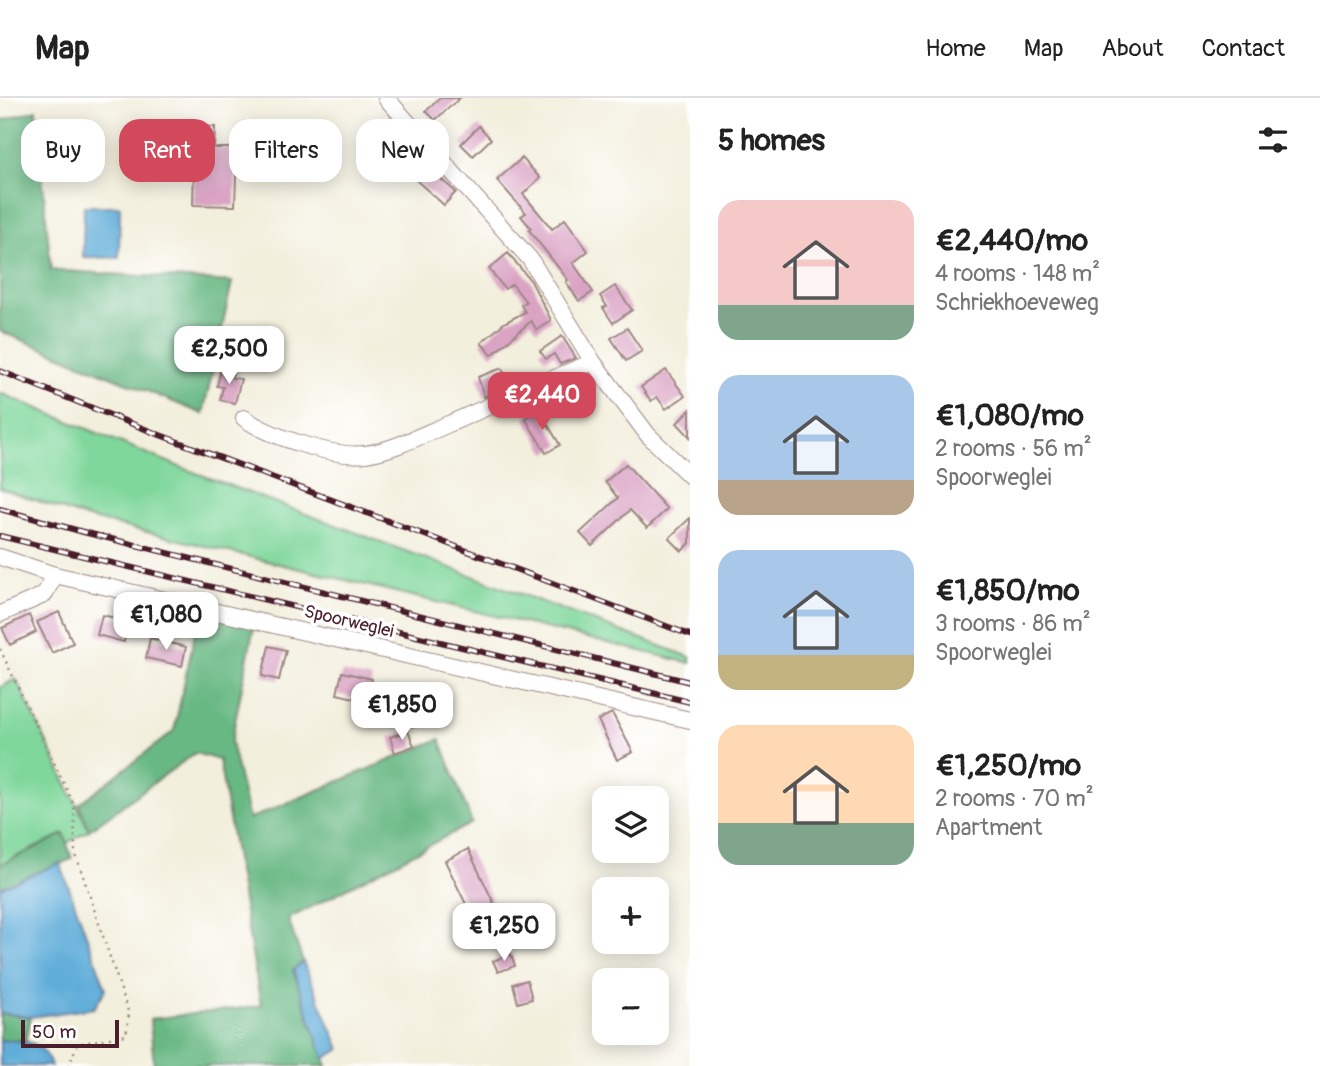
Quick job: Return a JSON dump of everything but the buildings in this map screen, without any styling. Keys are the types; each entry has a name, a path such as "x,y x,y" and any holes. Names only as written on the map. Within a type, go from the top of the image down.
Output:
{"street":[{"path":"386,98 530,259 593,362 648,435 690,476"},
{"path":"243,418 274,433 313,446 344,453 365,454 421,436 593,362"},
{"name":"Spoorweglei","path":"0,557 55,575 264,620 690,720"},
{"path":"0,614 44,595 55,575"}],"path":[{"path":"0,649 74,804 75,852 129,1014 130,1024 126,1035 83,1041 74,1049 69,1066"}],"green space":[{"path":"36,110 37,119 21,119 21,182 43,182 51,270 232,282 203,414 0,331 0,121"},
{"path":"0,393 180,467 690,657 690,663 84,517 0,488"},
{"path":"199,614 254,626 231,742 249,819 440,739 472,823 288,919 303,962 293,970 327,1066 154,1066 150,1019 261,1006 219,760 195,753 89,830 79,804 174,731"},
{"path":"16,679 89,830 67,843 64,834 0,865 0,687"},
{"path":"64,834 72,859 0,888 0,865"},
{"path":"0,1013 31,1017 26,1040 0,1040"}],"water":[{"path":"84,206 120,206 119,258 83,257"},
{"path":"60,863 106,989 94,1008 31,1017 0,1013 0,888"},
{"path":"303,962 340,1049 324,1059 293,970"},
{"path":"0,1040 24,1041 38,1046 48,1057 51,1066 0,1066"}],"railway":[{"path":"0,371 160,435 690,635"},
{"path":"0,509 87,533 690,682"},
{"path":"0,536 690,702"}]}
